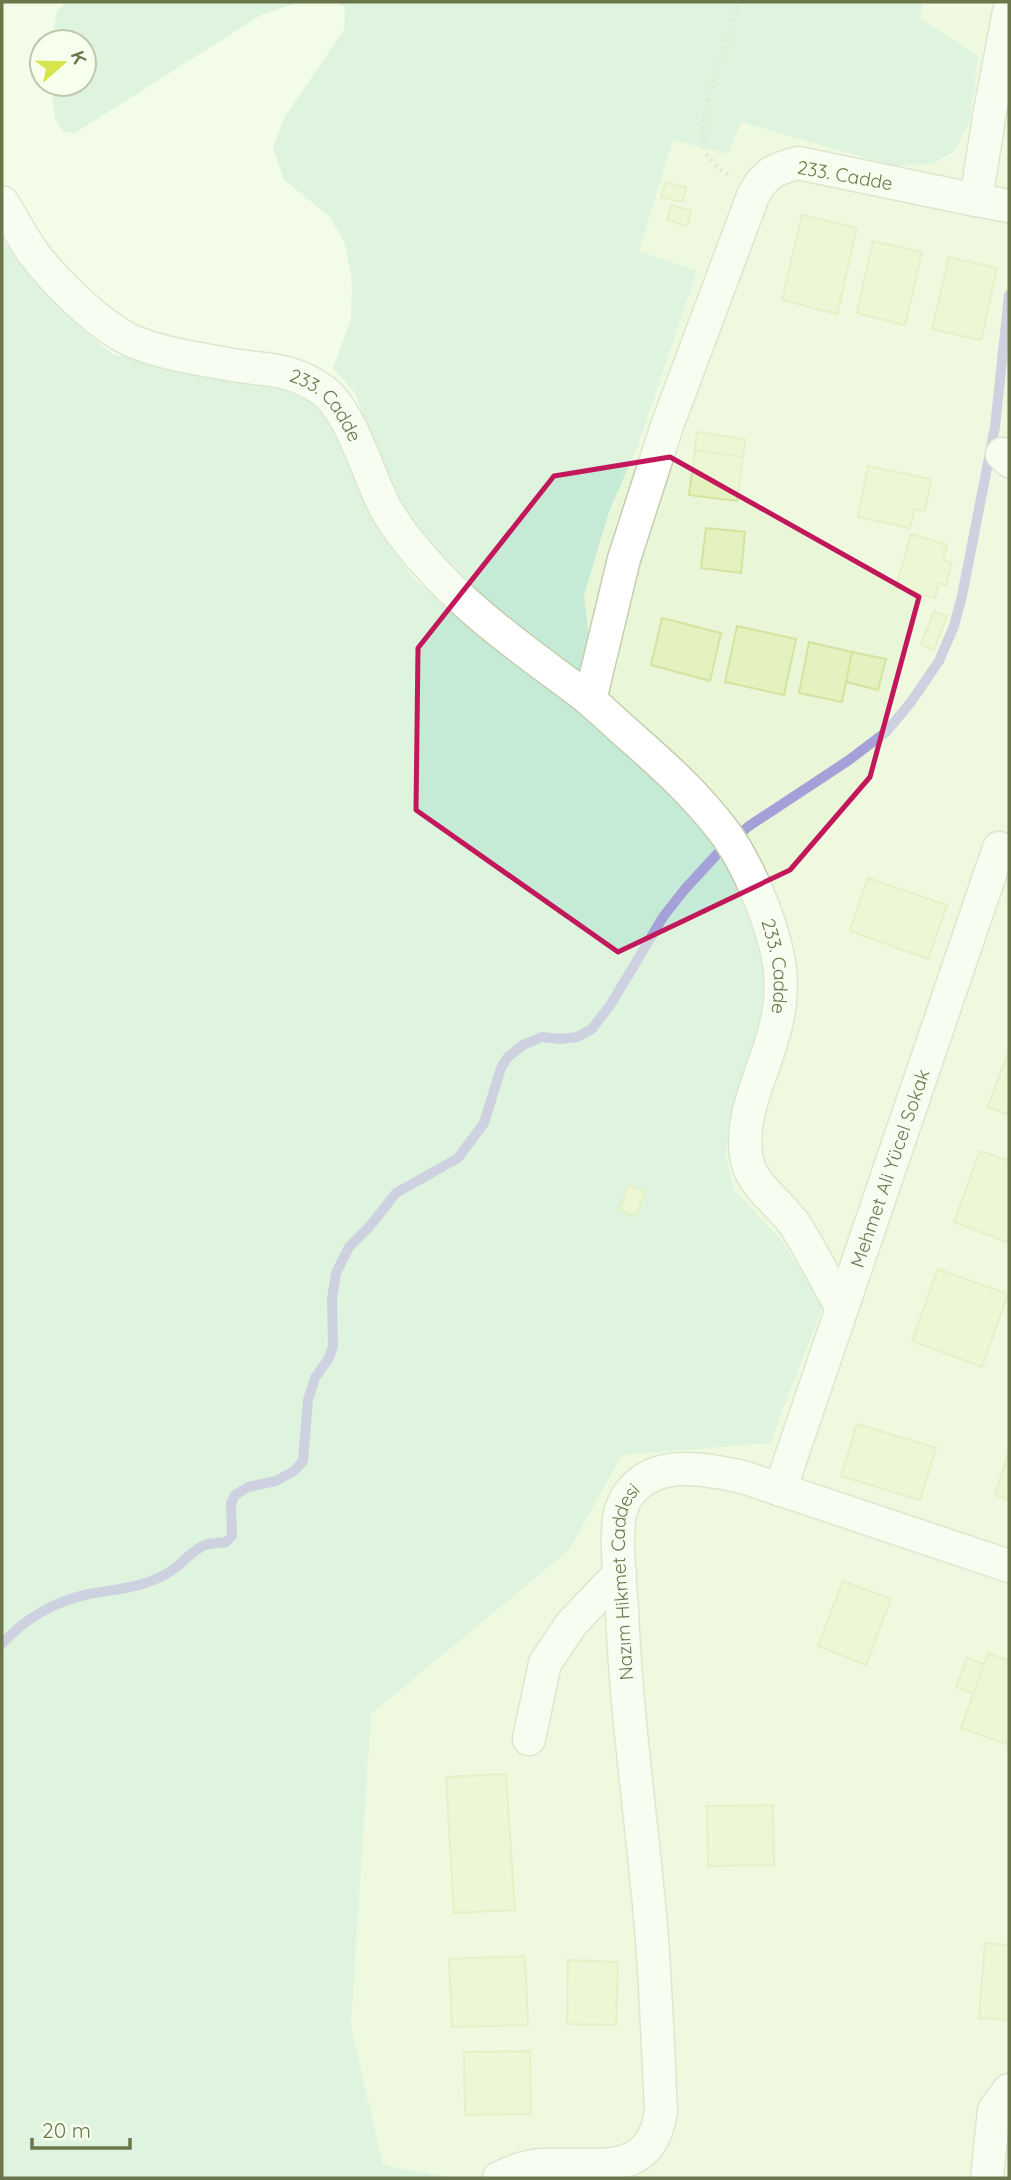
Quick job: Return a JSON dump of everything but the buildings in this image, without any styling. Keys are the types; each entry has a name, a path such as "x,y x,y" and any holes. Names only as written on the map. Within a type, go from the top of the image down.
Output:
{"street":[{"path":"976,200 989,111 1009,12"},
{"name":"233. Cadde","path":"757,187 763,178 780,168 798,163 1009,206"},
{"path":"590,700 624,559 667,425 757,187"},
{"name":"233. Cadde","path":"2,202 33,253 102,323 131,340 230,365 276,369 304,378 326,392 339,407 387,512 417,552 473,611 590,700 667,770 712,817 741,857 770,930 780,969 776,1028 752,1102 745,1137 746,1160 757,1185 778,1204 795,1225 842,1308"},
{"name":"Mehmet Ali Yücel Sokak","path":"780,1490 1004,850"},
{"name":"Nazım Hikmet Caddesi","path":"499,2178 518,2169 539,2165 599,2170 629,2164 643,2158 652,2148 658,2133 661,2112 653,1953 623,1636 620,1573 620,1513 628,1495 639,1483 659,1472 683,1469 712,1471 743,1477 1009,1566"},
{"path":"529,1739 545,1663 572,1623 620,1573"},
{"path":"987,2178 994,2110 1009,2090"}],"path":[{"path":"739,2 707,102 702,136 706,154 720,170 757,187"}],"highlighted area":[{"path":"670,457 919,597 870,777 790,870 618,952 416,810 418,648 554,476"}],"shaded area":[{"path":"66,2 300,2 261,15 75,133 63,132 55,118 53,98 98,98 98,28 54,28 57,11"},
{"path":"334,2 924,2 919,18 978,56 970,120 954,152 932,164 894,166 741,122 728,154 673,140 639,251 697,271 638,445 609,512 584,595 589,638 581,676 453,574 411,522 386,472 354,392 333,368 351,319 352,281 345,243 329,216 284,180 273,148 284,118 344,30 345,7"},
{"path":"924,2 1009,2 1009,2178 453,2178 383,2165 351,2026 371,1713 569,1550 622,1455 769,1443 780,1238 734,1190 725,1152 734,1110 575,704 589,638 584,595 609,512 638,445 697,271 638,251 673,140 728,154 741,122 894,166 932,164 952,156 970,120 977,62 919,18"},
{"path":"2,240 80,327 112,354 150,363 271,382 320,407 339,432 380,527 411,576 473,631 575,704 671,794 706,832 734,870 753,917 765,979 761,1028 734,1110 725,1152 734,1190 780,1238 823,1306 770,1443 622,1455 569,1550 371,1714 351,2026 383,2165 453,2178 2,2178"}],"waterway":[{"path":"2,1644 20,1627 52,1606 76,1597 157,1579 200,1548 207,1544 226,1542 232,1536 231,1504 235,1495 248,1487 276,1481 294,1471 303,1461 308,1400 315,1378 329,1358 333,1346 332,1299 336,1273 349,1247 396,1193 458,1158 484,1123 501,1068 508,1057 523,1045 542,1037 577,1037 592,1029 611,1004 663,917 720,851 749,826 849,760 886,732 911,702 939,661 954,626 962,596 995,427 1009,295"}]}
